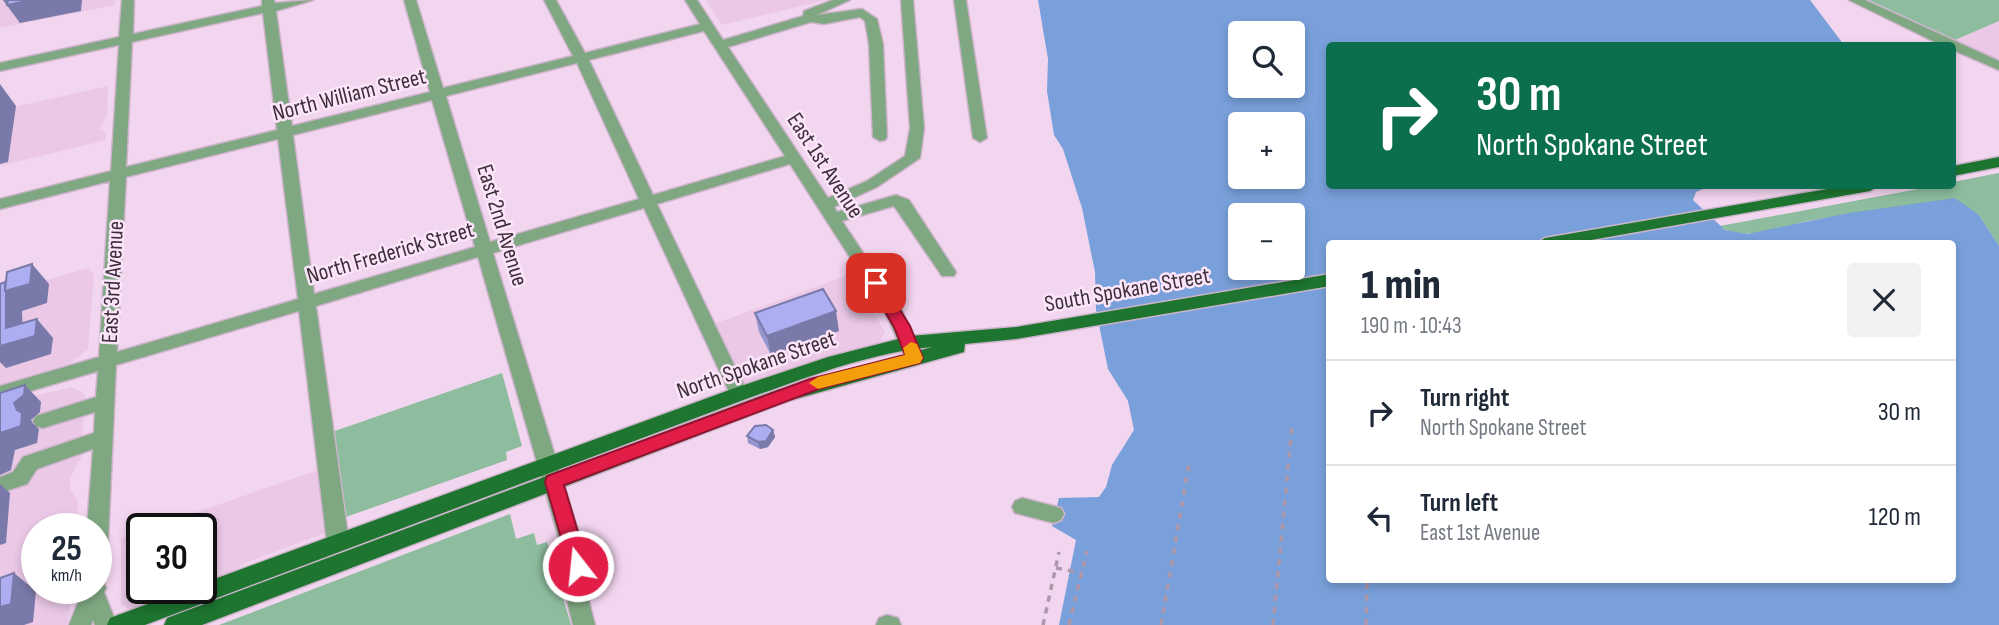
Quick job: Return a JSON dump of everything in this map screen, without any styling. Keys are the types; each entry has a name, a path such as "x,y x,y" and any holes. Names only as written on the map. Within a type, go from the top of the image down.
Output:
{"main road":[{"path":"1956,170 1999,162"},
{"path":"1562,240 1853,189"},
{"name":"South Spokane Street","path":"1016,333 1326,281"},
{"name":"North Spokane Street","path":"175,625 739,394 828,364 1016,333"},
{"name":"North Spokane Street","path":"118,625 338,543 912,351"}],"street":[{"name":"East 3rd Avenue","path":"99,513 128,0"},
{"path":"0,67 126,40 269,4 307,0"},
{"name":"East 2nd Avenue","path":"410,0 486,248 578,566 577,597 584,625"},
{"path":"550,0 581,58 739,394"},
{"name":"East 1st Avenue","path":"691,0 893,311 912,351"},
{"path":"810,18 809,14 844,0"},
{"path":"829,212 912,158 917,128 907,0"},
{"path":"960,0 980,138"},
{"path":"1855,0 1947,42"},
{"path":"269,4 338,543"},
{"path":"720,45 810,18 824,20 862,13 872,19 876,44 880,137"},
{"name":"North William Street","path":"0,204 708,26"},
{"path":"1956,46 1999,66"},
{"name":"North Frederick Street","path":"0,393 794,158"},
{"path":"829,212 896,200 903,204 947,272"},
{"path":"43,421 106,401"},
{"path":"0,485 20,478 30,463 103,438"},
{"path":"1023,507 1054,514"},
{"path":"80,625 90,604"},
{"path":"99,604 106,625"}],"path":[{"path":"1273,625 1292,426"},
{"path":"1161,625 1189,464"},
{"path":"1069,625 1087,551"},
{"path":"1043,625 1059,552"},
{"path":"1056,568 1082,573"},
{"path":"1366,625 1367,583"}],"shaded area":[{"path":"0,0 115,0 115,5 0,28"},
{"path":"705,0 826,0 722,25"},
{"path":"1999,21 1999,60 1955,40"},
{"path":"108,86 107,116 99,129 106,133 106,140 0,166 0,110"},
{"path":"88,268 94,274 88,349 69,364 0,385 0,294"},
{"path":"851,274 885,332 880,342 743,387 711,325"},
{"path":"72,387 85,394 81,458 70,477 70,489 78,501 77,513 21,513 21,604 70,604 66,625 0,625 0,404"},
{"path":"336,464 344,526 243,564 217,583 217,513 194,513"},
{"path":"126,537 126,604 153,604 131,611 121,604 121,539"}],"green space":[{"path":"1869,0 1999,0 1999,21 1955,40"},
{"path":"1999,173 1999,246 1979,215 1851,215 1808,221 1751,234 1739,234 1720,226 1918,189 1956,189 1956,181"},
{"path":"502,373 522,446 506,452 507,460 343,518 332,432"},
{"path":"510,514 516,539 534,533 537,545 547,542 571,625 219,625"}],"water":[{"path":"1038,0 1810,0 1842,42 1326,42 1326,189 1703,189 1696,192 1693,200 1725,230 1747,234 1849,213 1955,198 1979,215 1999,246 1999,625 1059,625 1076,540 1052,526 1059,498 1099,497 1106,487 1112,465 1134,430 1128,401 1108,369 1096,310 1095,272 1082,208 1063,149 1054,135 1047,91 1048,59"}],"building":[{"path":"8,0 32,0 7,5"},
{"path":"32,264 30,284 5,291 7,272"},
{"path":"5,282 6,328 37,319 35,336 0,346 0,284"},
{"path":"823,289 836,311 767,336 755,313"},
{"path":"25,385 24,395 14,403 22,413 21,426 0,433 0,393"},
{"path":"766,425 773,430 766,441 758,442 747,436 755,426"},
{"path":"14,573 11,604 0,607 0,578"}],"slow traffic":[{"path":"818,383 915,358 911,348"}],"route":[{"path":"578,566 554,482 816,383 915,358 906,333 876,283"}]}
